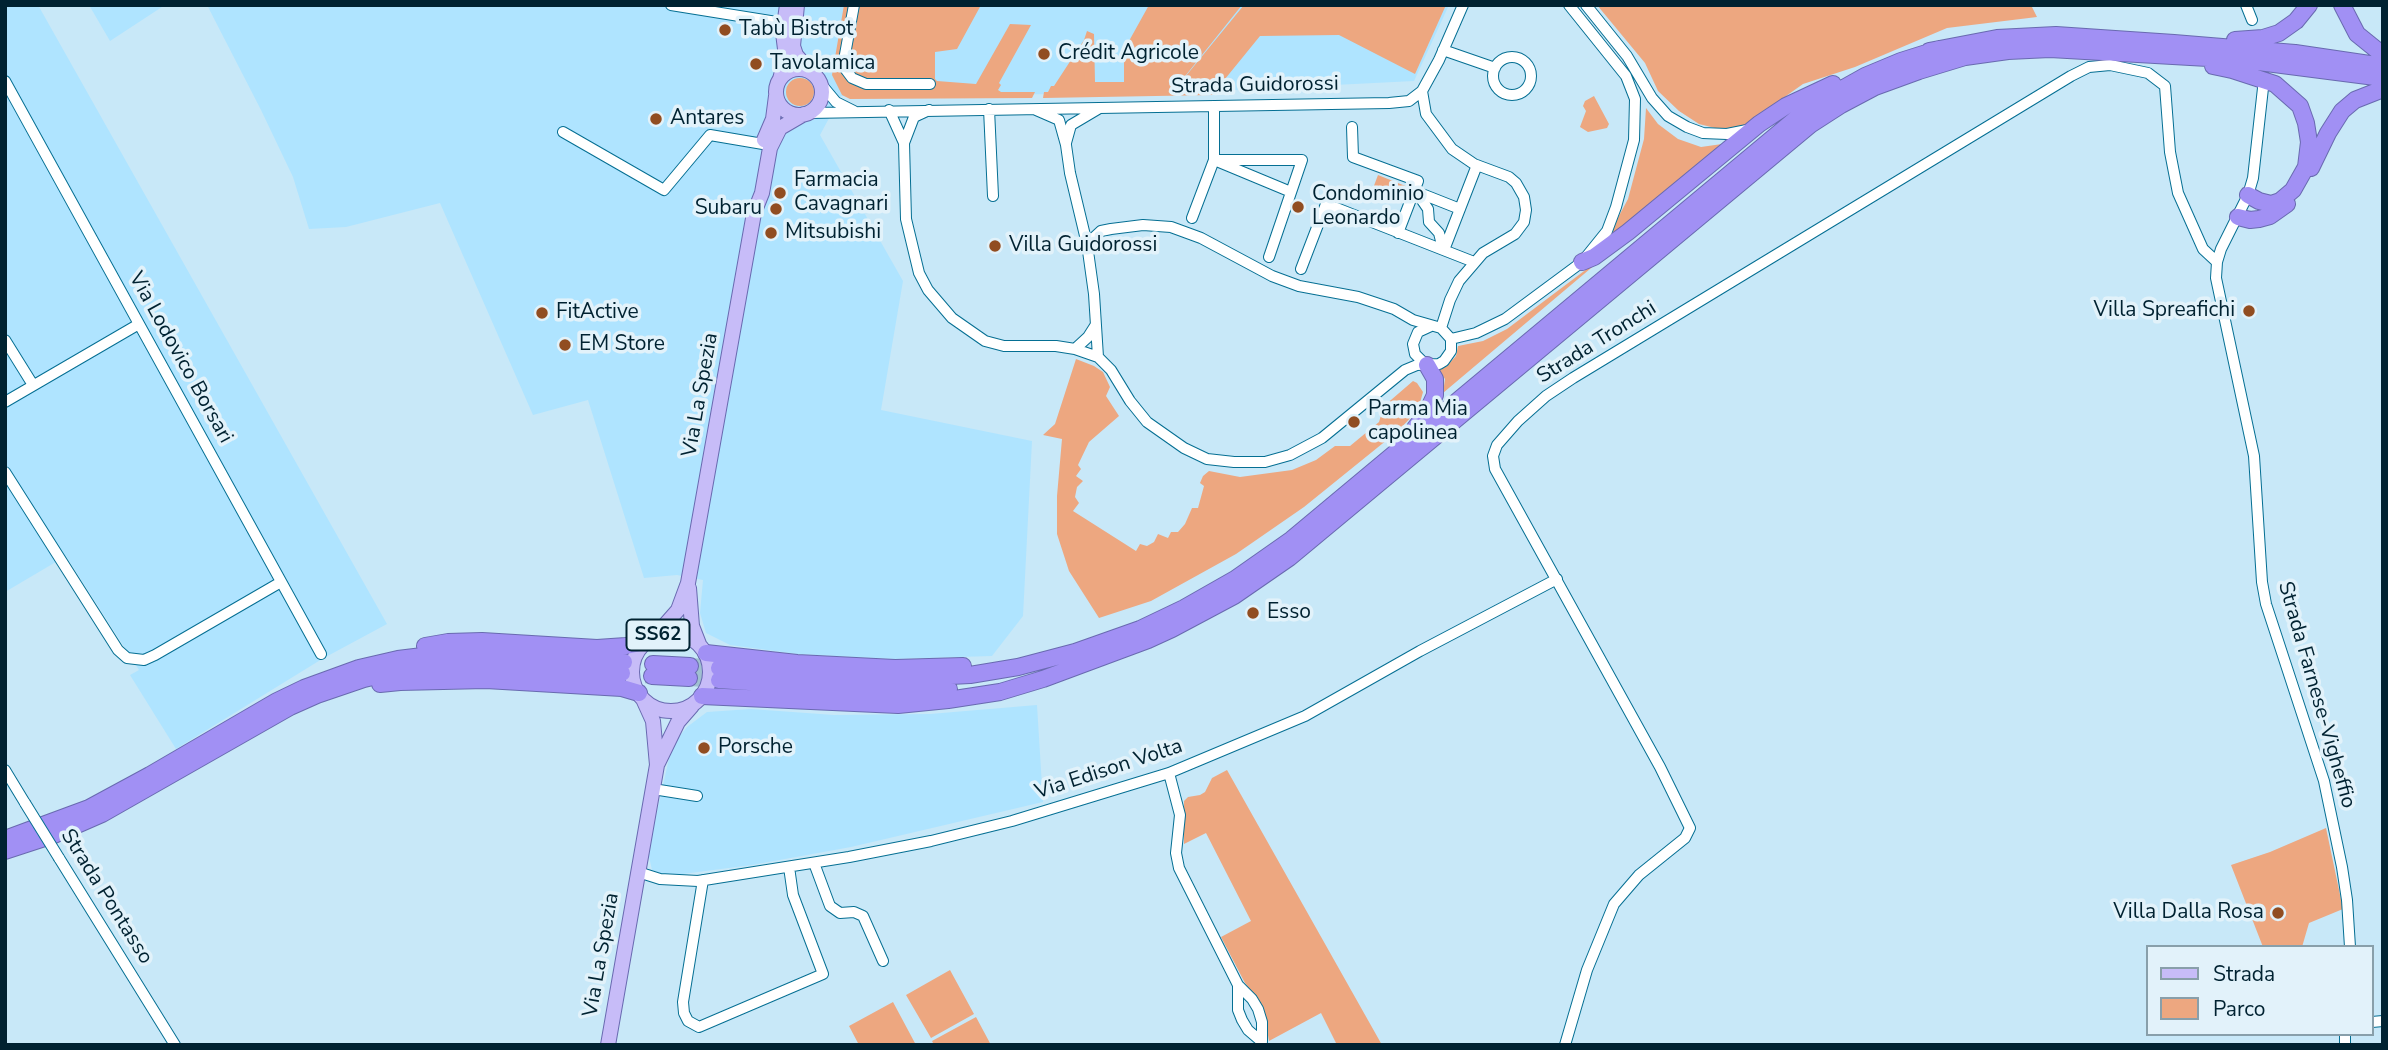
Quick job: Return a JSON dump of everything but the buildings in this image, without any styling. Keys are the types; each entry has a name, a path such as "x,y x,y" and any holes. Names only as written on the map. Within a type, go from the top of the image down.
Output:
{"highway":[{"path":"2174,43 2210,38 2245,40 2269,37 2291,26 2309,5"},
{"path":"2342,5 2357,34 2383,55"},
{"path":"1582,262 1594,257 1628,232 1759,124 1797,101 1903,54 1997,38 2036,35 2295,53 2383,66"},
{"path":"697,700 898,705 1000,692 1172,629 1234,596 1289,558 1810,125 1875,87 1919,71 1976,56 2050,48 2252,61 2383,78"},
{"path":"1069,668 1034,677 918,691 846,689 719,674 910,679 970,675 1028,664 1112,639 1193,603 1268,557 1338,502 1798,117 1865,76 1939,49"},
{"path":"2155,56 2232,70 2275,84 2300,106 2309,142 2306,167 2293,190 2280,201 2271,204 2248,195"},
{"path":"2238,216 2259,219 2270,216 2284,206 2298,193 2328,133 2343,111 2355,100 2383,89"},
{"path":"1338,502 1414,430 1426,414 1432,404 1436,387 1435,379 1426,364"},
{"path":"5,851 54,835 102,814 297,697 320,677 362,661 448,642 482,641 597,648 626,646 651,639"},
{"path":"702,649 797,663 895,668 985,666 1012,662 1028,664"},
{"path":"5,839 62,819 107,799 297,697 374,676 432,666 623,667"},
{"path":"652,670 690,672"},
{"path":"297,697 412,681 486,680 622,688 641,696"}],"main road":[{"name":"Via La Spezia","path":"787,5 794,52 816,78"},
{"name":"Via La Spezia","path":"608,1045 657,765 653,721 632,677 632,664 637,652 678,610 688,583 754,214 754,192 763,144 775,114 778,86 786,57 789,24 797,5"},
{"path":"802,69 816,78 821,98 817,107 807,113 795,114 786,111 779,103 778,86 792,70 802,69"},
{"name":"Via La Spezia","path":"754,214 762,193 775,135 786,123 807,113"},
{"name":"Via La Spezia","path":"657,765 678,722 707,687 710,676 692,626 688,583"},
{"name":"SS62","path":"651,639 667,633 679,633 702,649"},
{"path":"641,696 662,710 684,709 697,700"}],"street":[{"path":"671,5 789,24"},
{"path":"854,5 844,60 846,70 852,78 866,85 930,84"},
{"path":"1436,327 1458,281 1474,262 1515,233 1524,222 1526,210 1524,197 1516,183 1506,175 1461,158 1426,114 1422,90 1462,5"},
{"path":"1451,339 1476,333 1505,319 1582,262 1607,231 1616,207 1632,152 1636,119 1635,99 1626,76 1569,5"},
{"path":"1586,5 1631,61 1655,102 1672,119 1692,130 1721,134 1746,130 1759,124"},
{"path":"2246,5 2252,20"},
{"path":"1443,50 1495,68"},
{"name":"Strada Tronchi","path":"1565,1045 1587,970 1614,904 1639,875 1685,838 1690,828 1495,468 1493,456 1497,445 1518,421 1573,378 2089,67 2110,65 2148,73 2165,86 2169,152 2178,193 2203,249 2217,262"},
{"path":"816,78 834,100 854,111"},
{"name":"Via Lodovico Borsari","path":"5,81 321,654"},
{"name":"Strada Farnese-Vigheffio","path":"2263,88 2253,178 2248,195 2217,262 2216,278 2254,456 2262,582 2266,604 2325,781 2342,867 2350,945"},
{"name":"Strada Guidorossi","path":"807,113 1396,103 1409,101 1422,90"},
{"path":"1192,218 1214,160 1214,106"},
{"path":"1066,145 1071,125 1101,107"},
{"path":"1032,108 1059,120 1066,145 1087,244 1094,294 1098,358"},
{"path":"989,109 993,196"},
{"path":"889,110 904,143"},
{"path":"929,110 914,117 904,143 906,219 919,273 935,298 952,317 985,341 1003,346 1047,344 1075,349 1098,358 1111,370 1138,412 1178,446 1207,458 1234,462 1279,459 1312,445 1405,370 1426,364 1439,364 1451,351 1451,339"},
{"path":"1352,127 1353,157 1418,181 1398,233"},
{"path":"563,132 664,190 710,135 763,144"},
{"path":"1214,160 1302,160 1269,257"},
{"path":"1214,160 1291,192"},
{"path":"1445,249 1477,165"},
{"path":"1416,192 1460,209"},
{"path":"1416,192 1428,209 1429,222 1439,233 1445,249"},
{"path":"1301,269 1325,204 1474,262"},
{"path":"1083,224 1101,231 1143,225 1171,227 1202,238 1281,279 1299,286 1358,297 1394,309 1413,320 1436,327 1451,339"},
{"path":"1087,244 1101,231"},
{"path":"1394,309 1405,322 1418,359 1426,364"},
{"path":"5,402 139,324"},
{"path":"1075,349 1095,326"},
{"path":"1413,340 1422,329 1436,327"},
{"path":"5,340 33,385"},
{"path":"1405,370 1414,352"},
{"path":"5,472 118,650 127,658 144,660 155,655 281,582"},
{"name":"Via Edison Volta","path":"638,872 660,879 703,880 814,863 931,841 1012,821 1169,773 1306,716 1420,651 1557,579"},
{"name":"Strada Pontasso","path":"5,770 175,1045"},
{"path":"1169,773 1180,815 1177,834 1178,865 1238,985 1258,1009 1263,1043"},
{"path":"653,789 697,796"},
{"path":"814,863 830,906 840,913 854,912 863,916 883,961"},
{"path":"703,880 683,1002 688,1021 699,1027 823,974 793,895 789,867"},
{"path":"1238,985 1238,1010 1242,1020 1248,1030 1263,1043"}],"shaded area":[{"path":"5,5 38,5 387,624 322,659 176,749 130,675 139,670 66,556 5,592"},
{"path":"89,5 165,5 110,41"},
{"path":"207,5 1449,5 1414,81 1175,93 841,96 820,135 903,281 881,410 1032,441 1023,616 992,656 894,659 797,654 730,645 706,633 700,613 703,580 677,575 644,578 588,400 533,415 440,203 346,227 309,229 293,177"},
{"path":"1037,705 1043,802 851,847 752,865 667,876 652,870 648,852 672,745 687,727 707,712 751,709 834,715 930,714"}],"green space":[{"path":"844,5 850,5 841,66 849,81 857,86 930,87 929,79 866,80 853,74 848,60 858,5 981,5 957,49 935,52 935,79 976,84 1010,24 1031,25 999,83 1001,85 998,90 1035,92 1032,98 850,99 842,95 832,75"},
{"path":"1149,5 1242,5 1174,90 1188,89 1176,88 1244,5 1446,5 1415,74 1339,35 1260,36 1212,95 1043,98 1044,92 1054,86 1087,31 1094,34 1095,82 1124,82 1124,50"},
{"path":"1597,5 2031,5 2037,17 1947,28 1855,67 1803,84 1745,125 1723,130 1699,124 1679,111 1658,91 1645,63"},
{"path":"800,78 810,82 814,92 810,102 800,106 790,102 786,92 790,82"},
{"path":"1594,96 1609,124 1607,128 1588,132 1580,127 1586,111 1583,106 1585,101"},
{"path":"1646,108 1658,124 1678,139 1701,147 1722,144 1606,240 1628,199 1644,139"},
{"path":"1378,175 1408,187 1402,203 1372,191"},
{"path":"1616,247 1443,393 1445,379 1439,370 1456,356 1458,346 1483,341 1507,329"},
{"path":"1076,359 1103,372 1110,387 1106,396 1119,416 1089,442 1078,465 1081,469 1076,476 1083,481 1077,487 1075,497 1079,503 1073,511 1136,551 1140,544 1147,546 1154,542 1158,534 1168,538 1171,532 1178,532 1192,508 1198,508 1204,486 1200,483 1209,471 1240,477 1292,470 1316,460 1335,446 1350,446 1379,422 1384,406 1413,381 1423,392 1418,410 1398,431 1304,507 1236,554 1151,601 1099,618 1069,571 1057,534 1062,439 1043,435 1055,424"},
{"path":"1227,770 1382,1045 1337,1045 1321,1013 1269,1041 1263,1007 1245,983 1221,937 1251,921 1206,833 1184,844 1184,801 1188,797 1205,792 1212,778"},
{"path":"2326,828 2343,909 2309,923 2303,945 2262,945 2231,865"},
{"path":"950,970 974,1014 931,1038 906,995"},
{"path":"893,1002 916,1045 859,1045 849,1026"},
{"path":"976,1017 991,1045 934,1045 932,1041"}],"tunnel":[{"path":"624,662 653,664"},
{"path":"690,666 719,668"},
{"path":"622,673 652,676"},
{"path":"689,678 719,680"}],"place":[{"name":"Tabù Bistrot","path":"725,30"},
{"name":"Crédit Agricole","path":"1044,54"},
{"name":"Tavolamica","path":"756,64"},
{"name":"Antares","path":"656,119"},
{"name":"Farmacia Cavagnari","path":"780,193"},
{"name":"Condominio Leonardo","path":"1298,207"},
{"name":"Subaru","path":"776,209"},
{"name":"Mitsubishi","path":"771,233"},
{"name":"Villa Guidorossi","path":"995,246"},
{"name":"Villa Spreafichi","path":"2249,311"},
{"name":"FitActive","path":"542,313"},
{"name":"EM Store","path":"565,345"},
{"name":"Parma Mia capolinea","path":"1354,422"},
{"name":"Esso","path":"1253,613"},
{"name":"Porsche","path":"704,748"},
{"name":"Villa Dalla Rosa","path":"2278,913"}]}
